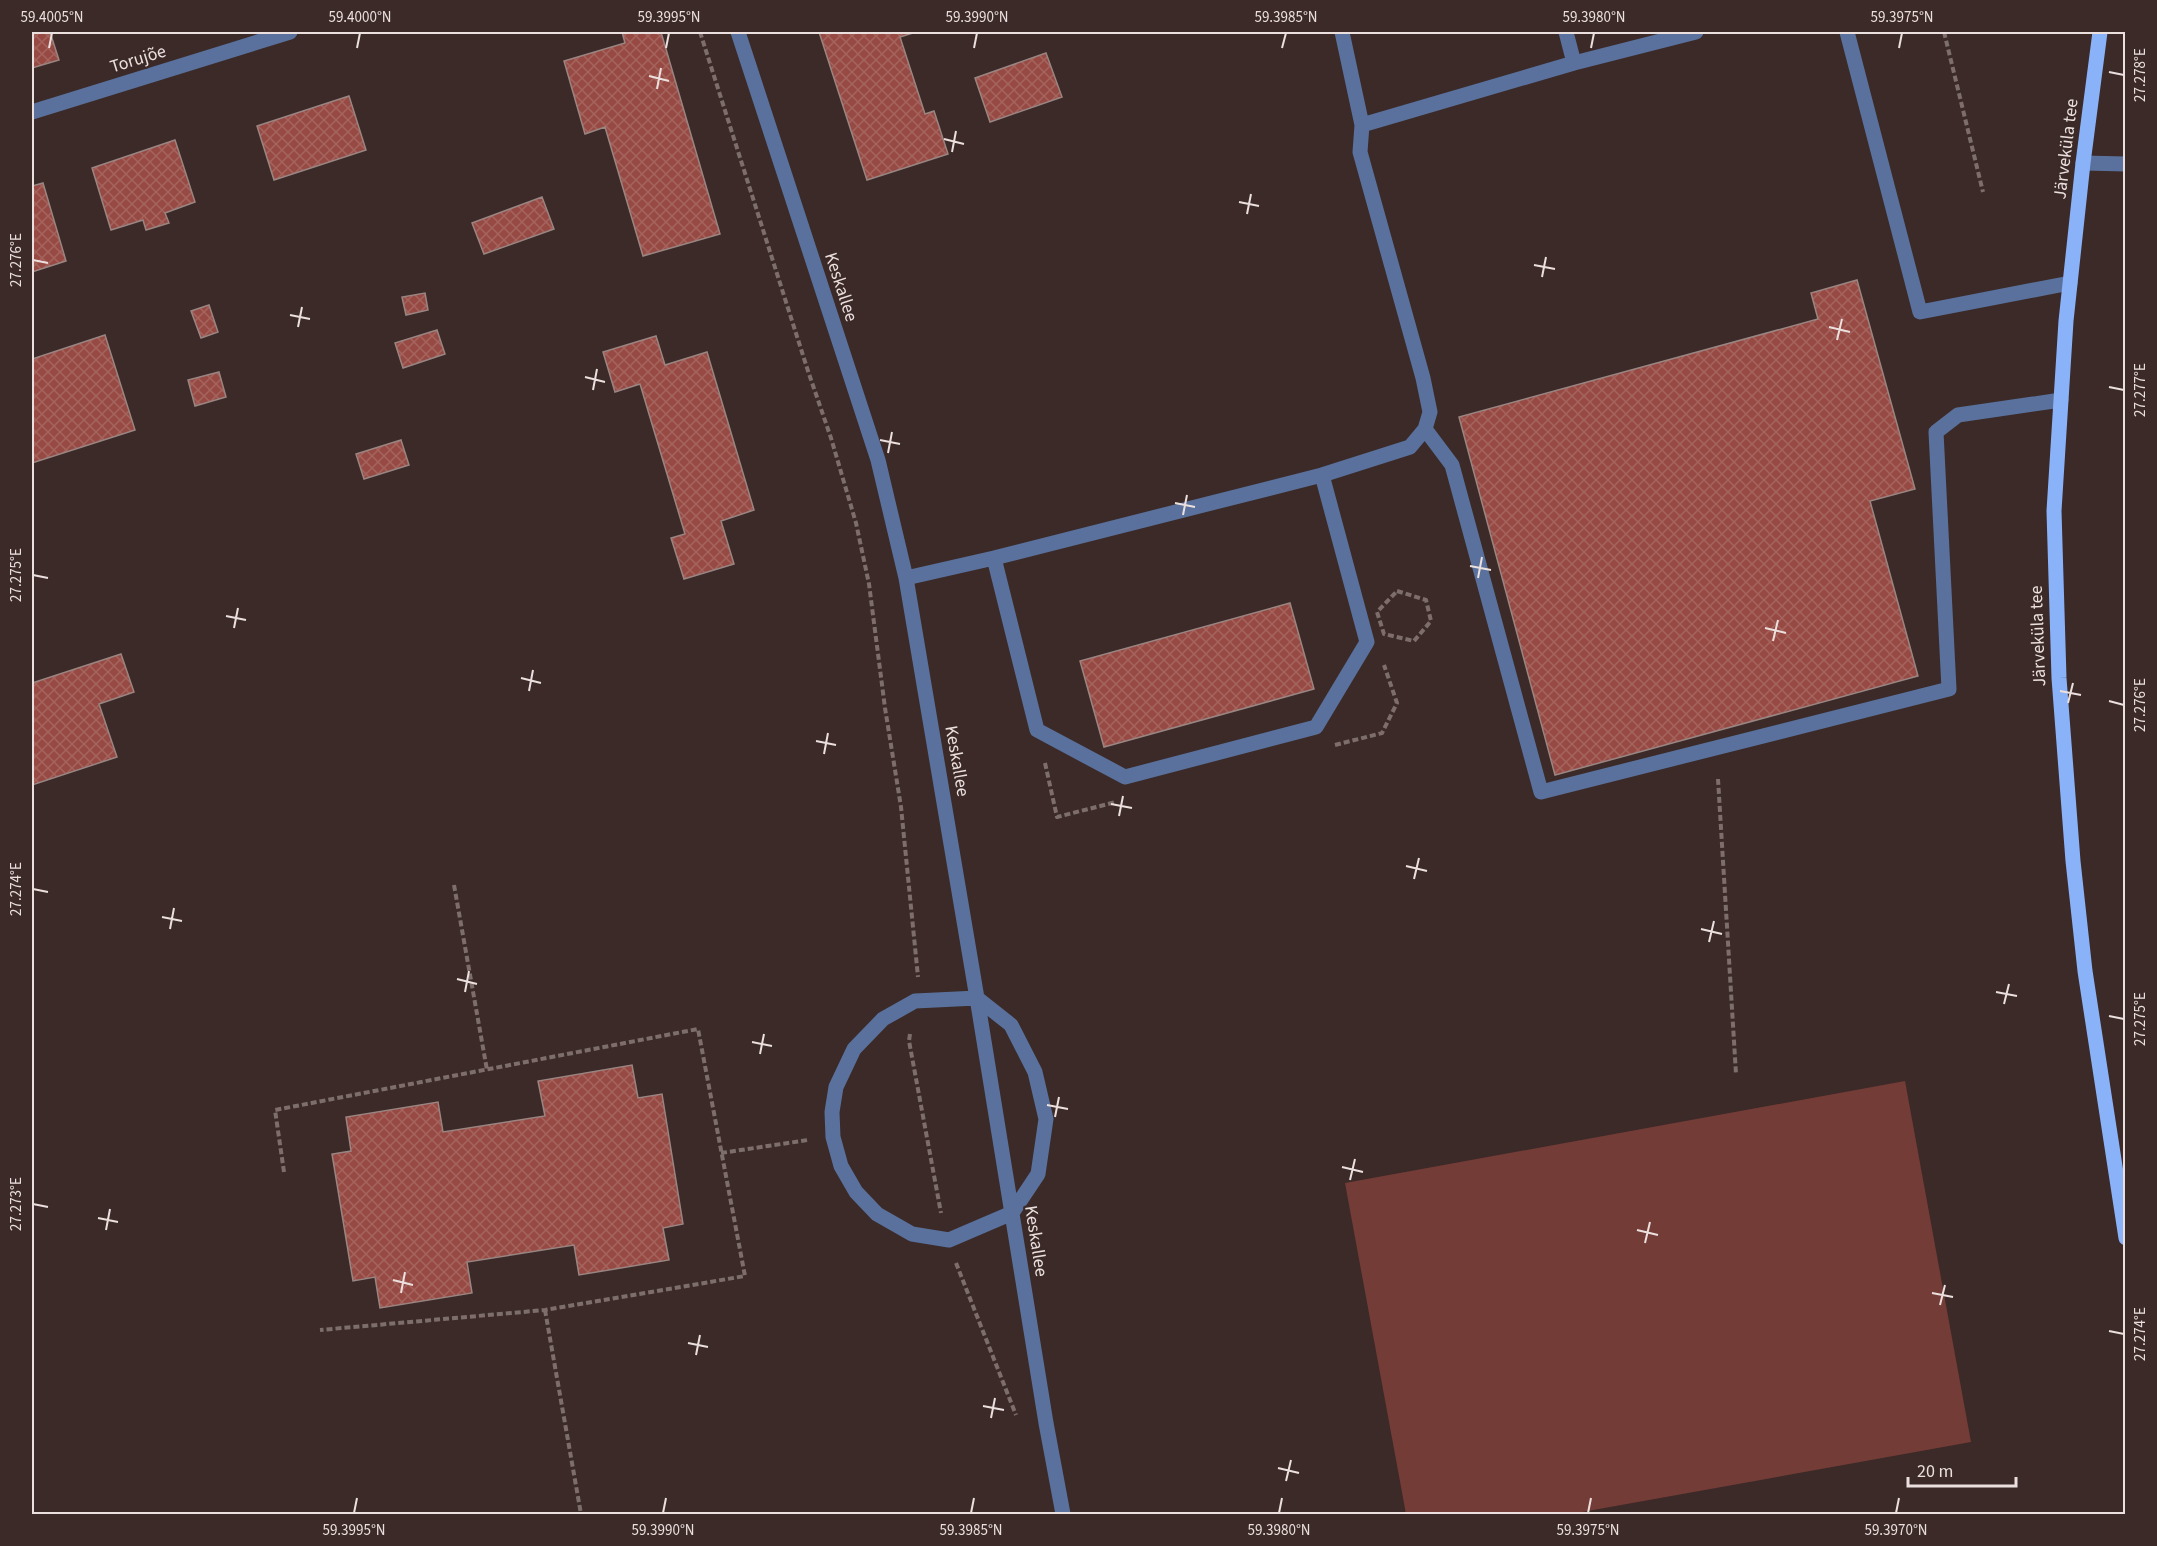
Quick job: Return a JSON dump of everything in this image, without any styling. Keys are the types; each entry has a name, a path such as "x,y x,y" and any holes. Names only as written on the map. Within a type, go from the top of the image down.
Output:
{"main road":[{"name":"Järveküla tee","path":"2100,32 2070,283 2054,511 2059,678 2073,861 2085,970 2126,1238"}],"street":[{"name":"Torujõe","path":"32,112 290,32"},
{"name":"Keskallee","path":"738,32 878,460 906,578 1063,1515"},
{"path":"906,578 1322,475 1410,447 1425,429 1430,412 1426,390 1360,152 1362,125 1342,32"},
{"path":"1566,32 1574,63"},
{"path":"1362,125 1574,63 1695,32"},
{"path":"1847,32 1920,312 2070,283"},
{"path":"2083,163 2126,164"},
{"path":"1425,429 1452,465 1541,792 1949,689 1936,432 1958,415 2061,400"},
{"path":"994,558 1037,730 1125,777 1316,727 1367,642 1322,475"},
{"path":"977,998 1011,1025 1035,1072 1046,1119 1038,1174 1012,1213 949,1240 912,1234 877,1214 856,1192 841,1166 833,1137 832,1112 836,1087 854,1049 883,1019 915,1001 977,998"}],"path":[{"path":"700,32 831,438 856,523 869,584 906,843 919,979 909,1041 938,1200 949,1240 1018,1419"},
{"path":"1944,32 1983,192"},
{"path":"1397,591 1426,600 1431,621 1414,641 1384,634 1377,612 1397,591"},
{"path":"1718,779 1736,1074"},
{"path":"454,885 487,1070"},
{"path":"284,1173 275,1110 698,1029 745,1276 545,1310 320,1330"},
{"path":"721,1152 833,1137"},
{"path":"545,1310 581,1515"}],"shaded area":[{"path":"1905,1081 1971,1442 1571,1514 1406,1514 1345,1183"}],"building":[{"path":"32,32 50,32 59,60 32,68"},
{"path":"622,32 661,32 720,234 643,256 605,127 585,134 564,61 625,43"},
{"path":"819,32 916,32 900,37 925,114 934,111 948,154 867,180"},
{"path":"1046,53 1062,97 990,122 975,78"},
{"path":"349,96 366,150 274,180 257,126"},
{"path":"175,140 195,202 165,213 169,223 146,230 143,220 111,230 92,168"},
{"path":"43,183 66,261 32,272 32,186"},
{"path":"542,197 554,229 484,254 472,223"},
{"path":"1857,280 1915,489 1870,501 1918,676 1555,775 1459,417 1818,319 1811,293"},
{"path":"425,293 428,310 406,315 402,297"},
{"path":"209,305 218,332 201,338 191,311"},
{"path":"437,330 445,354 403,368 395,343"},
{"path":"105,335 135,430 32,463 32,359"},
{"path":"656,336 665,365 707,352 754,510 721,521 734,564 684,579 671,538 685,534 640,384 615,392 603,352"},
{"path":"219,372 226,397 195,406 188,380"},
{"path":"401,440 409,465 364,479 356,454"},
{"path":"1290,603 1314,689 1104,747 1080,661"},
{"path":"121,654 134,692 99,704 117,757 32,785 32,683"},
{"path":"632,1065 638,1098 662,1094 683,1224 663,1228 669,1260 579,1275 574,1245 467,1262 472,1293 380,1308 375,1277 353,1281 332,1154 351,1151 346,1117 438,1102 443,1132 545,1116 538,1081"}]}
